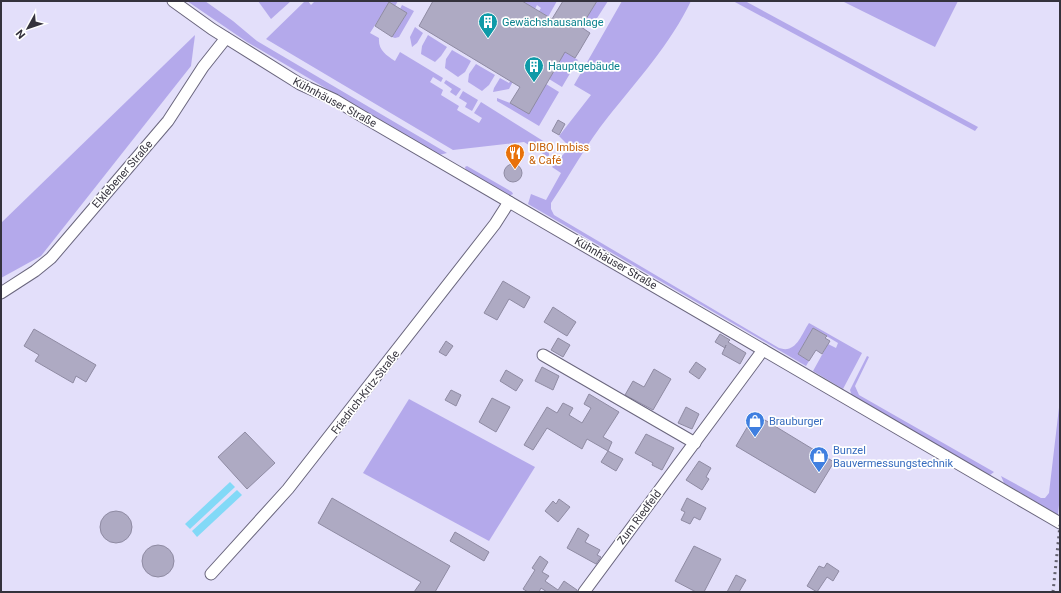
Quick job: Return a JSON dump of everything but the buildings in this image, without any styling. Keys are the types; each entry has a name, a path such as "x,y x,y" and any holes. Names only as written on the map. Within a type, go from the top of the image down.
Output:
{"street":[{"name":"Kühnhäuser Straße","path":"173,1 226,38 300,84 335,100 1060,523"},
{"name":"Elxlebener Straße","path":"1,293 35,271 51,258 168,121 203,67 226,38"},
{"name":"Friedrich-Kritz-Straße","path":"211,574 293,483 473,253 509,202"},
{"name":"Zum Riedfeld","path":"584,592 763,350"},
{"path":"543,355 695,443"}],"shaded area":[{"path":"187,1 205,1 233,21 257,41 447,153 439,155 247,42"},
{"path":"258,1 291,1 271,19"},
{"path":"305,1 308,1 311,5 315,1 398,1 395,6 389,3 370,33 379,38 380,46 383,52 395,61 400,52 443,78 441,82 433,77 430,82 443,90 441,95 459,106 457,110 479,123 482,118 474,113 481,102 548,144 548,157 524,142 453,150 266,39"},
{"path":"522,1 557,1 548,17 539,11 541,8 537,5 535,9"},
{"path":"597,1 608,1 592,26 588,23 584,29 580,28"},
{"path":"622,1 691,1 664,47 600,127 586,148 551,203 551,209 554,215 779,348 785,349 794,346 809,323 862,353 843,389 813,371 828,344 836,348 838,343 813,328 798,354 809,361 806,366 528,204 531,194 546,200 561,173 552,167 570,147 559,136 591,95 574,85"},
{"path":"733,1 745,1 978,127 975,131"},
{"path":"842,1 958,1 935,47"},
{"path":"402,5 414,11 399,37 395,38 392,37 407,13 400,9"},
{"path":"415,27 423,33 417,43 412,47 410,37"},
{"path":"195,35 191,66 41,256 1,278 1,223"},
{"path":"428,35 447,47 435,62 421,54 422,46"},
{"path":"537,36 509,89 493,92 500,78 509,83"},
{"path":"542,38 578,60 562,87 549,79 558,64"},
{"path":"452,50 471,61 465,72 458,77 445,68 446,59"},
{"path":"476,64 495,75 489,85 482,91 468,82 469,74"},
{"path":"446,80 461,89 456,96 450,92 452,89 444,83"},
{"path":"546,84 559,92 539,126 497,101 497,98 510,103"},
{"path":"463,91 478,100 472,111 465,107 467,103 459,98"},
{"path":"467,166 513,194 509,196 466,171 465,167"},
{"path":"867,356 869,357 855,386 859,395 994,472 990,475 852,396 850,390"},
{"path":"409,399 535,467 489,541 363,473"},
{"path":"1060,399 1060,495 1058,515 1004,483 1001,476 1041,498 1045,498 1049,493"}],"water":[{"path":"230,482 235,487 190,529 185,524"},
{"path":"237,490 242,495 197,537 192,531"}],"railway":[{"path":"1053,592 1060,525"}],"place":[{"name":"Gewächshausanlage","path":"488,39"},
{"name":"Hauptgebäude","path":"534,83"},
{"name":"DIBO Imbiss & Café","path":"515,170"},
{"name":"Brauburger","path":"755,438"},
{"name":"Bunzel Bauvermessungstechnik","path":"819,473"}]}
